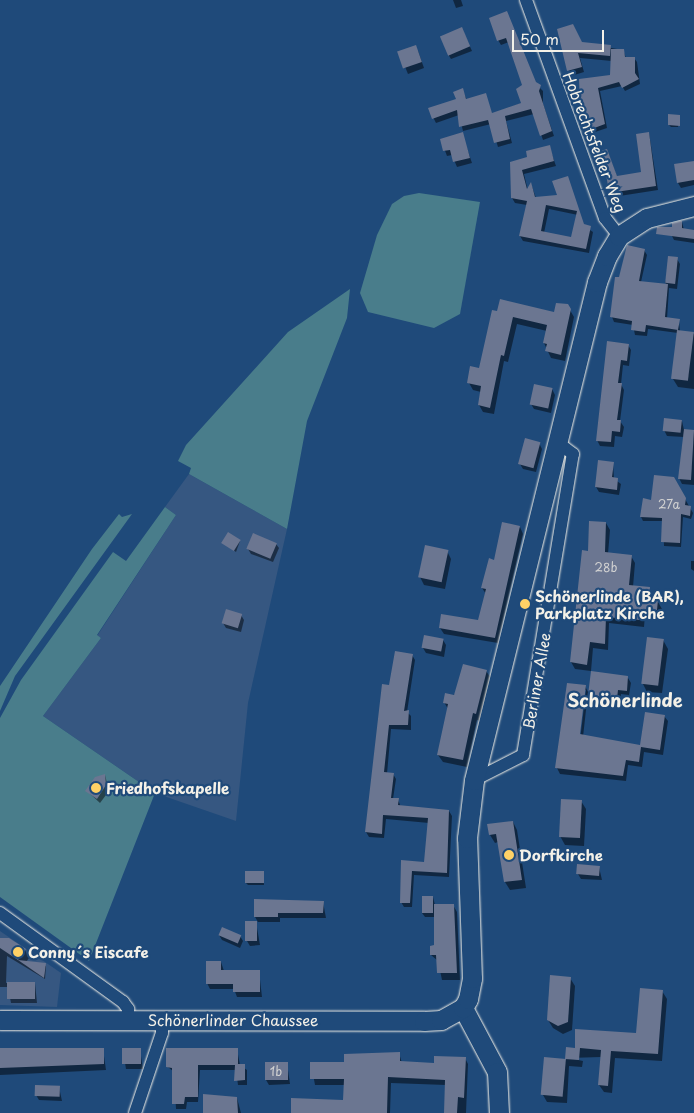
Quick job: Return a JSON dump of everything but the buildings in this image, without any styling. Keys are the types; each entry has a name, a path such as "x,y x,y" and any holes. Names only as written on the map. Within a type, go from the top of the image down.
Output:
{"main road":[{"path":"499,1113 496,1072 463,1008 472,980 467,838 474,780 597,282 607,256 619,236 647,218 694,206"},
{"name":"Schönerlinder Chaussee","path":"0,1020 424,1021 446,1018 463,1008"}],"street":[{"name":"Hobrechtsfelder Weg","path":"526,0 605,218 619,236"},
{"name":"Berliner Allee","path":"474,780 523,755 573,454 557,442"},
{"path":"0,913 123,1002 128,1009 128,1020"},
{"path":"135,1113 162,1033 162,1020"}],"shaded area":[{"path":"189,474 287,529 248,703 236,821 155,793 43,716 101,638 97,636 176,515 165,507"},
{"path":"0,931 61,973 57,1007 0,1005"}],"green space":[{"path":"419,193 480,202 460,314 434,328 368,312 360,293 377,235 392,204 404,196"},
{"path":"350,289 347,318 307,421 287,529 189,474 191,468 178,461 186,445 288,332"},
{"path":"165,507 176,515 97,635 101,638 43,716 155,793 89,961 0,897 0,718 21,680 113,552 126,561"},
{"path":"119,514 122,517 132,514 15,676 0,711 0,686 92,549"}],"place":[{"name":"Schönerlinde (BAR), Parkplatz Kirche","path":"525,604"},
{"name":"Friedhofskapelle","path":"96,788"},
{"name":"Dorfkirche","path":"509,855"},
{"name":"Conny´s Eiscafe","path":"18,952"}],"district":[{"name":"Schönerlinde","path":"625,700"}]}
